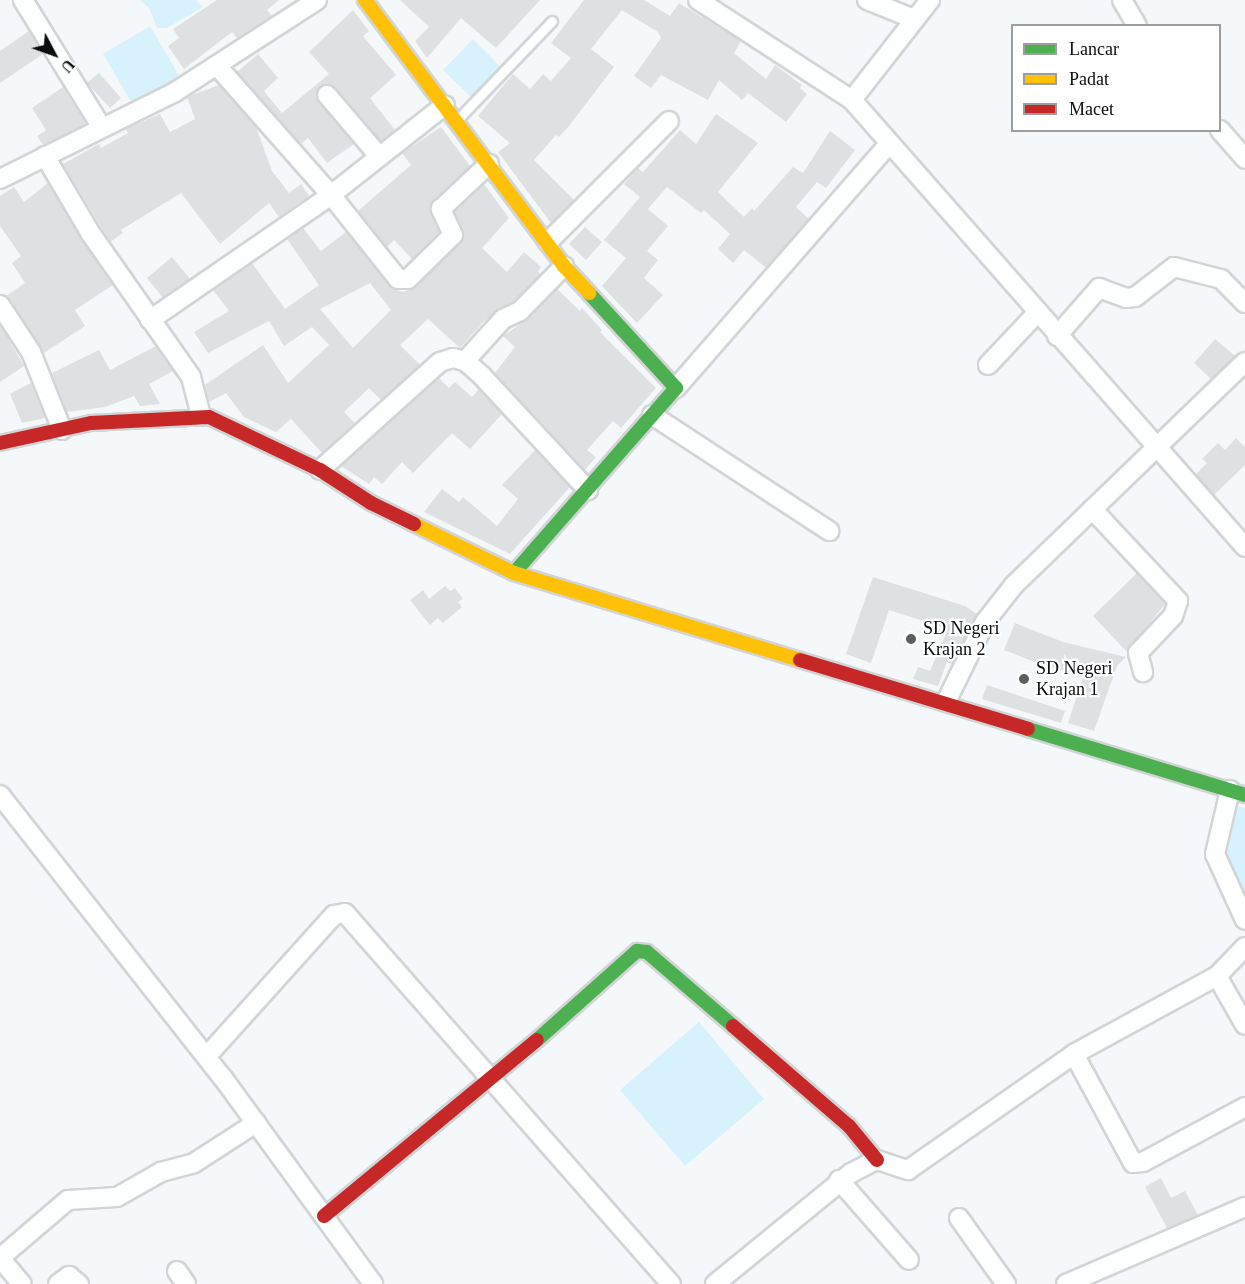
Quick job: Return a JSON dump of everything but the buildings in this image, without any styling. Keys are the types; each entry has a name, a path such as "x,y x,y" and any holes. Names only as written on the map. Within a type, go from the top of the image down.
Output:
{"street":[{"path":"23,0 102,128"},
{"path":"0,179 218,67 317,0"},
{"path":"364,0 457,120 564,266 676,388"},
{"path":"698,0 852,100 1057,336 1245,547"},
{"path":"867,0 914,19"},
{"path":"852,100 930,0"},
{"path":"1122,0 1136,24"},
{"path":"218,67 331,195 402,281 452,238 441,209 489,164"},
{"path":"327,95 379,156"},
{"path":"150,320 331,195 445,105"},
{"path":"548,242 669,121"},
{"path":"1221,131 1245,159"},
{"path":"514,573 890,143"},
{"path":"45,156 91,234 117,266 150,320 191,377 201,416"},
{"path":"465,361 503,319 520,311 564,266"},
{"path":"1057,336 1100,288 1106,288 1126,298 1135,297 1174,267 1186,267 1206,278 1221,279 1245,303"},
{"path":"0,305 31,352 62,430"},
{"path":"988,365 1037,313"},
{"path":"320,470 440,362 453,358 465,361 588,490"},
{"path":"946,702 989,616 1014,585 1245,362"},
{"path":"652,415 829,531"},
{"path":"0,443 91,423 201,416 320,470 371,502 514,573 1237,792 1215,854 1245,920"},
{"path":"1092,509 1178,601 1173,616 1138,653 1143,672"},
{"path":"0,795 207,1056 373,1284"},
{"path":"207,1056 334,915 345,913 671,1284"},
{"path":"324,1216 492,1080 633,953 642,950 849,1126 877,1160 908,1170 1074,1054 1216,976 1245,947"},
{"path":"1216,976 1245,1025"},
{"path":"1074,1054 1133,1163 1143,1162 1245,1107"},
{"path":"22,1284 0,1258 68,1200 117,1197 161,1172 194,1162 256,1123"},
{"path":"715,1284 839,1180 877,1160"},
{"path":"839,1180 909,1260"},
{"path":"1066,1284 1245,1208"},
{"path":"959,1218 1006,1284"},
{"path":"58,1284 69,1276 79,1284"}],"lane":[{"path":"457,120 552,21"}],"shaded area":[{"path":"140,0 196,0 203,7 167,28 157,28 149,8"},
{"path":"150,26 180,77 133,105 103,54"},
{"path":"473,39 504,70 474,100 443,70"},
{"path":"1224,803 1245,808 1245,930 1205,858"},
{"path":"699,1022 764,1099 685,1166 620,1090"}],"traffic: fast":[{"path":"514,573 676,388 589,293"},
{"path":"1028,729 1245,795"},
{"path":"537,1040 637,951 647,952 733,1026"}],"traffic: slow":[{"path":"365,0 564,266 589,293"},
{"path":"414,524 514,573 800,660"}],"traffic: jam":[{"path":"0,443 91,423 209,417 320,470 371,503 414,524"},
{"path":"800,660 1028,729"},
{"path":"733,1026 849,1126 877,1160"},
{"path":"324,1216 537,1040"}],"place":[{"name":"SD Negeri Krajan 2","path":"911,639"},
{"name":"SD Negeri Krajan 1","path":"1024,679"}]}
